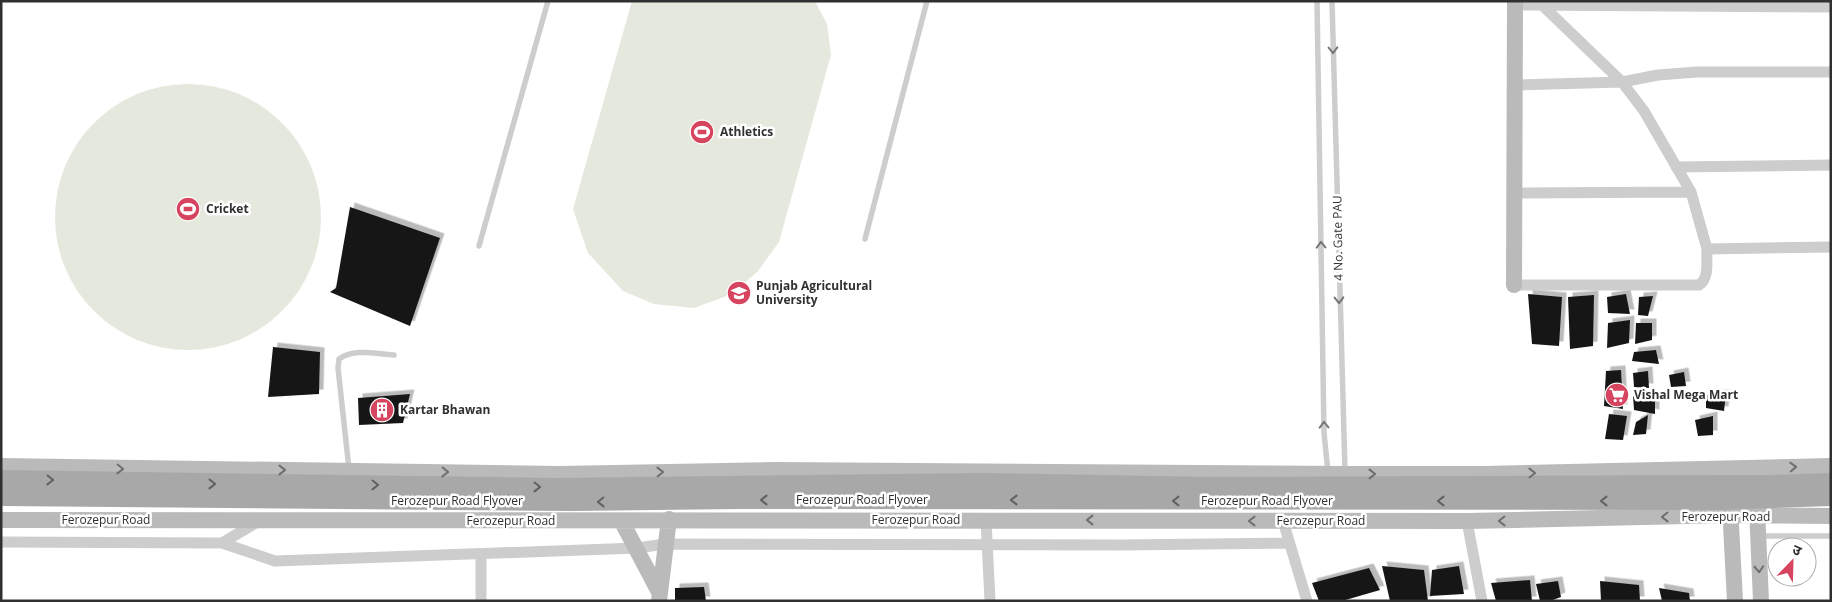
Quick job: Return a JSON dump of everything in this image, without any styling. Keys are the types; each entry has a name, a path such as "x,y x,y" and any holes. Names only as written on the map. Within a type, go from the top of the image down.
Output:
{"main road":[{"path":"1514,285 1515,3"},
{"path":"1,466 560,474 775,470 1485,474 1831,466"},
{"path":"1729,468 1727,508 1736,601"},
{"path":"1754,468 1761,601"},
{"name":"Ferozepur Road Flyover","path":"1,479 555,487 983,482 1214,486 1771,484 1831,482"},
{"name":"Ferozepur Road Flyover","path":"1,497 572,502 738,500 1727,508"},
{"name":"Ferozepur Road","path":"1,520 622,522 669,519 1467,521 1727,508 1800,498 1831,497"},
{"name":"Ferozepur Road","path":"1727,508 1757,517 1831,516"},
{"path":"659,596 669,519"},
{"path":"622,522 637,548 659,596"}],"street":[{"path":"1515,3 1542,5 1770,4 1831,7"},
{"path":"1514,285 1699,285 1704,282 1706,277 1707,249 1690,192 1644,112 1622,82 1542,5"},
{"path":"1515,85 1622,82 1658,75 1697,72 1831,72"},
{"path":"1676,167 1831,165"},
{"path":"1514,193 1690,192"},
{"path":"1707,249 1831,247"},
{"path":"986,520 990,601"},
{"path":"222,543 259,521"},
{"path":"1283,521 1307,601"},
{"path":"1467,521 1482,601"},
{"path":"1,542 222,543 275,561 481,555 637,548 665,544 986,545 1290,543"},
{"path":"481,555 481,601"}],"lane":[{"path":"479,246 548,1"},
{"path":"865,238 927,1"},
{"name":"4 No. Gate PAU","path":"1317,1 1324,423 1328,474"},
{"name":"4 No. Gate PAU","path":"1332,1 1346,474"},
{"path":"349,471 338,368 339,360 347,354 356,352 394,355"},
{"path":"1758,536 1831,536"}],"shaded area":[{"name":"Athletics","path":"632,1 815,1 827,24 831,55 779,242 758,271 732,294 694,308 654,304 623,291 588,253 573,209"},
{"name":"Cricket","path":"175,84 201,84 227,89 251,99 273,114 291,132 306,154 316,178 321,204 321,230 316,256 306,280 291,302 273,320 251,335 227,345 201,350 175,350 149,345 125,335 103,320 85,302 70,280 60,256 55,230 55,204 60,178 70,154 85,132 103,114 125,99 149,89"}],"building":[{"path":"350,207 440,238 410,326 330,292 336,288"},
{"path":"1528,294 1562,297 1559,346 1532,344"},
{"path":"1626,294 1630,314 1608,313 1607,297"},
{"path":"1594,295 1593,346 1570,349 1568,297"},
{"path":"1653,296 1648,316 1638,315 1639,297"},
{"path":"1630,320 1629,343 1607,348 1608,323"},
{"path":"1636,323 1652,323 1652,340 1635,344"},
{"path":"273,347 320,352 319,394 268,397"},
{"path":"1656,350 1659,364 1632,361 1634,352"},
{"path":"1621,370 1623,409 1604,406 1606,371"},
{"path":"1648,371 1649,388 1634,387 1633,373"},
{"path":"1684,372 1686,386 1671,387 1669,375"},
{"name":"Kartar Bhawan","path":"410,394 403,423 359,425 358,398"},
{"path":"1726,394 1724,411 1706,408 1706,395"},
{"path":"1633,396 1655,396 1655,414 1634,410"},
{"path":"1609,414 1627,416 1623,440 1605,439"},
{"path":"1648,415 1646,434 1633,435 1636,422"},
{"path":"1713,416 1713,435 1698,436 1695,420"},
{"path":"1382,566 1424,570 1428,601 1390,601"},
{"path":"1459,566 1464,594 1430,596 1432,570"},
{"path":"1369,568 1380,590 1342,601 1319,601 1312,583"},
{"path":"1530,580 1532,601 1496,601 1491,583"},
{"path":"1558,581 1561,597 1550,601 1540,601 1536,584"},
{"path":"1600,581 1639,585 1640,601 1601,601"},
{"path":"704,587 706,601 675,601 675,588"},
{"path":"1659,588 1689,593 1690,601 1662,601"}],"place":[{"name":"Athletics","path":"702,132"},
{"name":"Cricket","path":"188,209"},
{"name":"Punjab Agricultural University","path":"739,293"},
{"name":"Vishal Mega Mart","path":"1617,395"},
{"name":"Kartar Bhawan","path":"382,410"}]}
